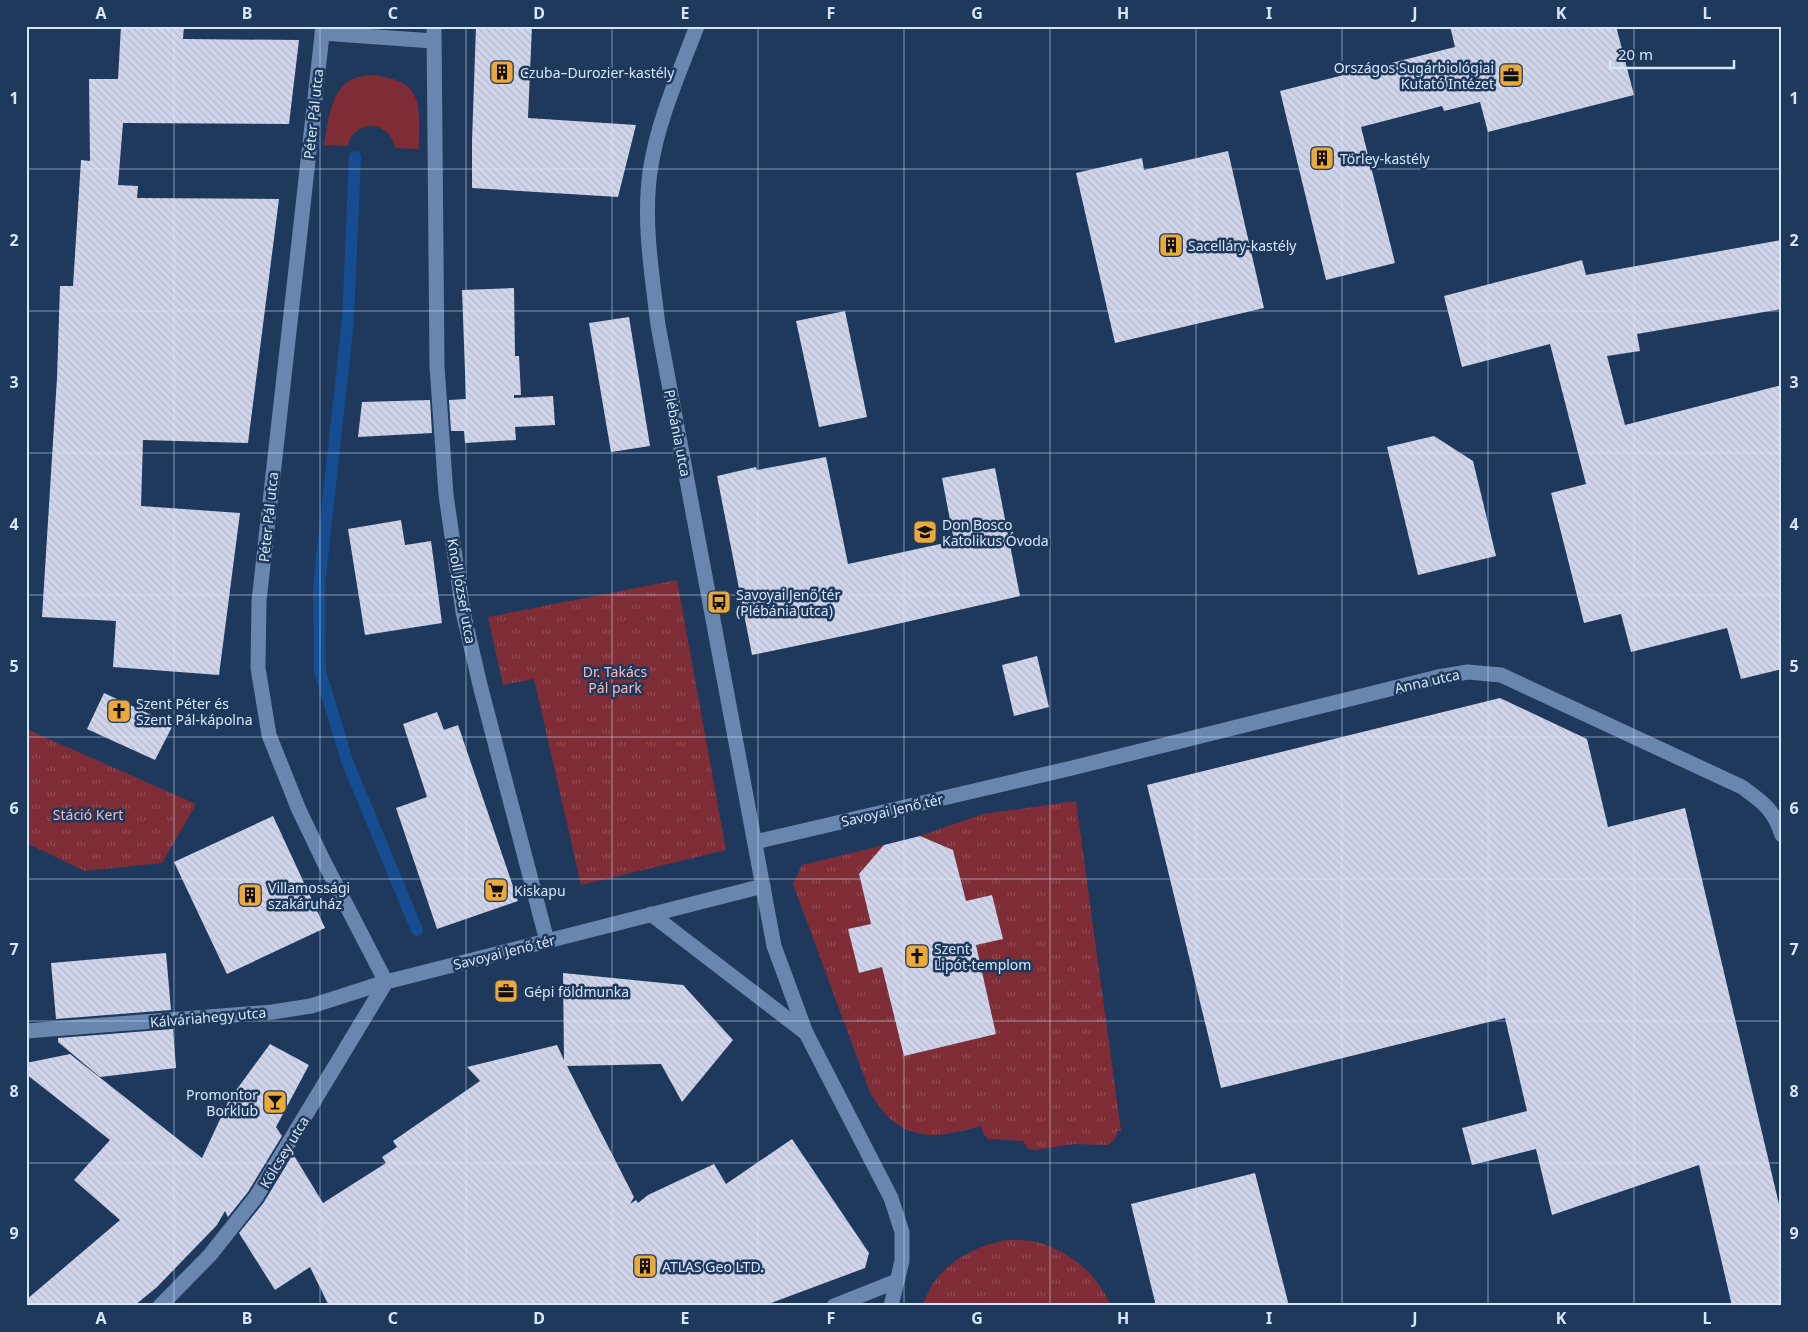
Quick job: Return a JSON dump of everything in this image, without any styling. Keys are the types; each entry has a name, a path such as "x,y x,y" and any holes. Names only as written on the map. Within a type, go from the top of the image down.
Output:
{"street":[{"name":"Plébánia utca","path":"697,26 661,124 650,171 648,242 658,325 755,842"},
{"path":"322,29 433,34"},
{"name":"Péter Pál utca","path":"322,29 259,601 258,668 269,735 296,802 324,862 386,982"},
{"name":"Knoll József utca","path":"433,34 437,366 445,485 463,612 483,698 547,941"},
{"name":"Anna utca","path":"1072,768 1438,677 1468,672 1501,675 1742,787 1766,805 1779,820"},
{"name":"Savoyai Jenő tér","path":"755,842 1072,768"},
{"path":"1779,820 1782,835"},
{"path":"755,842 774,946 806,1032 891,1198 902,1232 902,1261 890,1306"},
{"name":"Savoyai Jenő tér","path":"386,982 763,886"},
{"path":"651,914 806,1032"},
{"name":"Kálváriahegy utca","path":"26,1031 273,1012 311,1006 386,982"},
{"name":"Kölcsey utca","path":"160,1306 210,1255 256,1197 386,982"},
{"path":"834,1306 897,1281"}],"green space":[{"path":"371,75 401,82 410,89 418,107 419,149 395,148 392,139 386,132 372,126 364,127 357,131 351,137 348,146 324,145 329,117 335,97 340,89 355,78"},
{"name":"Dr. Takács Pál park","path":"677,580 726,850 581,885 534,679 503,685 488,617"},
{"name":"Stáció Kert","path":"26,729 196,804 162,863 85,871 26,843"},
{"path":"1076,801 1121,1131 1117,1131 1116,1138 1108,1145 1074,1144 1035,1150 1028,1149 1023,1141 989,1139 984,1135 981,1126 933,1135 910,1131 899,1126 886,1115 871,1095 793,884 802,865 884,845 871,924 849,929 859,973 882,967 996,1034 976,945 992,895 966,901 953,850 920,836 983,814"},
{"path":"1005,1240 1032,1241 1069,1256 1089,1273 1105,1294 1111,1306 922,1306 929,1290 949,1265 966,1254"}],"building":[{"path":"121,26 184,26 183,39 299,40 289,124 123,123 118,185 138,186 137,198 279,199 248,443 143,440 141,506 240,513 219,675 113,667 116,621 42,617 57,378 60,286 73,286 81,160 90,161 89,79 118,79"},
{"name":"Czuba–Durozier-kastély","path":"476,26 532,26 528,118 636,125 618,197 472,188"},
{"name":"Törley-kastély","path":"1450,26 1616,26 1634,95 1488,132 1480,102 1444,111 1442,106 1361,127 1395,263 1326,280 1280,91 1455,47"},
{"name":"Sacelláry-kastély","path":"1228,151 1264,308 1115,343 1076,173 1142,158 1144,170"},
{"path":"1782,240 1782,309 1637,334 1640,351 1607,356 1625,425 1782,385 1782,669 1741,679 1727,628 1631,652 1621,614 1584,623 1551,493 1586,484 1550,344 1462,367 1444,296 1582,260 1586,275"},
{"path":"514,288 515,356 519,356 521,395 514,395 514,398 553,396 555,425 515,427 516,440 465,443 464,431 451,431 449,400 466,399 462,290"},
{"path":"845,311 867,417 819,427 796,321"},
{"path":"629,317 650,446 611,452 589,323"},
{"path":"430,400 432,433 358,437 362,402"},
{"path":"1434,436 1473,461 1496,556 1418,575 1387,447"},
{"path":"826,457 848,564 954,541 942,478 995,468 1020,596 752,655 717,476 756,467 757,470"},
{"path":"401,520 405,545 431,541 442,623 365,635 348,529"},
{"path":"1037,656 1049,707 1014,716 1002,665"},
{"name":"Szent Péter és Szent Pál-kápolna","path":"104,693 173,725 155,760 87,729"},
{"path":"1500,698 1587,739 1608,827 1685,808 1782,1217 1782,1306 1732,1306 1699,1165 1552,1215 1536,1149 1472,1165 1462,1128 1527,1111 1505,1018 1221,1088 1147,785"},
{"path":"437,712 444,730 458,725 518,901 437,929 396,808 427,797 403,724"},
{"name":"Villamossági szakáruház","path":"273,816 325,928 227,974 174,862"},
{"name":"Szent Lipót-templom","path":"920,836 953,850 966,901 992,895 1003,939 976,945 996,1034 904,1056 882,967 859,973 848,929 871,924 859,874 884,845"},
{"path":"166,953 171,1010 56,1019 51,963"},
{"path":"563,973 683,985 733,1040 682,1102 661,1064 567,1066 634,1197 630,1204 636,1200 638,1203 648,1195 714,1164 726,1184 792,1139 869,1253 865,1268 763,1306 329,1306 310,1267 275,1290 239,1233 264,1202 293,1154 323,1203 386,1163 382,1157 397,1147 393,1141 480,1081 467,1067 557,1045 564,1060"},
{"path":"173,1029 176,1068 100,1077 58,1042 58,1038"},
{"path":"270,1044 309,1065 276,1127 282,1136 248,1192 228,1217 225,1211 217,1225 157,1287 134,1306 26,1306 26,1300 120,1220 74,1180 110,1140 26,1074 26,1063 70,1054 202,1158 229,1100"},
{"path":"1255,1173 1289,1306 1156,1306 1131,1204"}],"waterway":[{"path":"355,157 348,320 319,586 320,671 347,761 417,930"}],"place":[{"name":"Czuba–Durozier-kastély","path":"502,72"},
{"name":"Országos Sugárbiológiai Kutató Intézet","path":"1511,75"},
{"name":"Törley-kastély","path":"1322,158"},
{"name":"Sacelláry-kastély","path":"1171,245"},
{"name":"Don Bosco Katolikus Óvoda","path":"925,532"},
{"name":"Savoyai Jenő tér (Plébánia utca)","path":"719,602"},
{"name":"Szent Péter és Szent Pál-kápolna","path":"119,711"},
{"name":"Kiskapu","path":"496,890"},
{"name":"Villamossági szakáruház","path":"250,895"},
{"name":"Szent Lipót-templom","path":"917,956"},
{"name":"Gépi földmunka","path":"506,991"},
{"name":"Promontor Borklub","path":"275,1102"},
{"name":"ATLAS Geo LTD.","path":"645,1266"}]}
